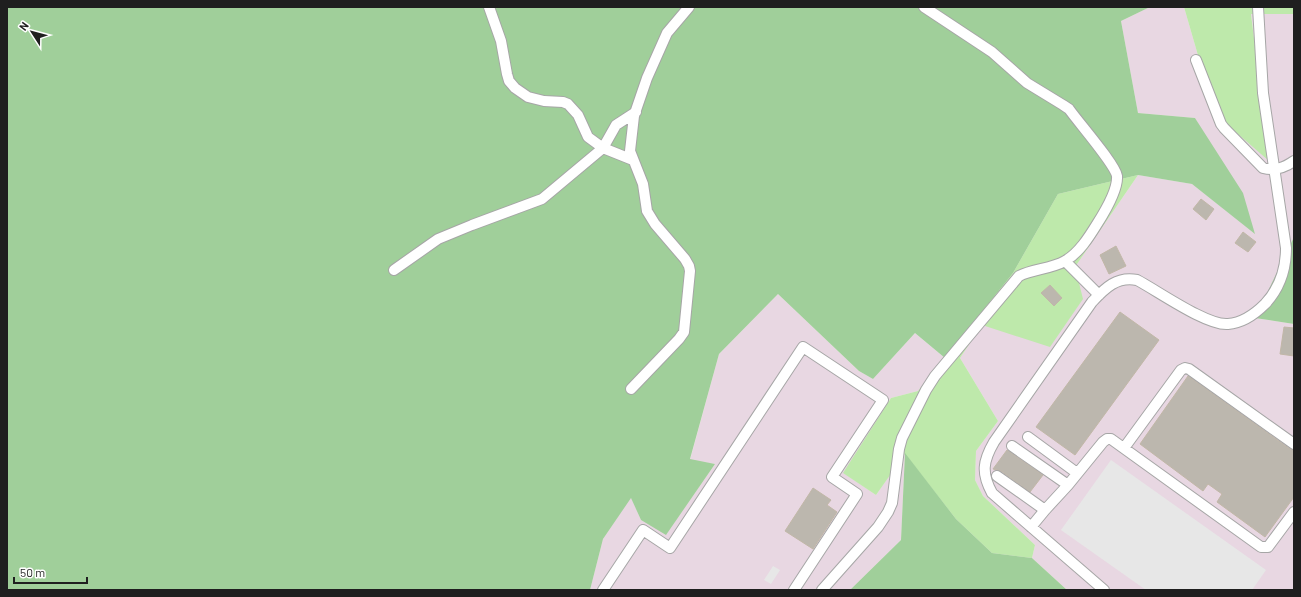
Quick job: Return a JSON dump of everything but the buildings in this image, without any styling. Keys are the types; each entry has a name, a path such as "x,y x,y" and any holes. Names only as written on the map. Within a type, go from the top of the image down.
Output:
{"lane":[{"path":"489,7 501,41 509,81 515,88 528,97 568,104 578,115 588,137 601,146 633,160"},
{"path":"631,389 680,339 684,332 690,271 689,266 685,259 655,224 648,210 643,184 630,151 636,112 647,78 667,33 689,7"},
{"path":"822,590 878,527 888,512 892,503 902,438 926,390 932,373 1019,276 1065,261 1073,256 1088,238 1106,210 1117,178 1108,159 1069,109 1027,83 992,52 924,7"},
{"path":"1253,7 1260,37"},
{"path":"1104,590 992,493 984,474 987,454 1092,302 1119,280 1128,278 1137,280 1202,317 1215,322 1227,324 1246,318 1262,307 1271,298 1290,260 1286,248 1263,93 1258,7"},
{"path":"1196,60 1224,128 1263,168 1274,170 1282,168 1294,161"},
{"path":"394,270 438,239 542,199 601,146 616,125 636,112"},
{"path":"1065,261 1099,295"},
{"path":"603,590 643,530 670,548 803,347 883,400 832,477 858,494 794,590"},
{"path":"1124,448 1181,370 1185,368 1189,369 1294,444"},
{"path":"1028,438 1077,473"},
{"path":"1032,527 1107,439 1112,439 1261,547 1268,547 1294,512"},
{"path":"1012,446 1068,485"},
{"path":"997,476 1045,510"}],"shaded area":[{"path":"1150,7 1184,7 1215,114 1269,160 1251,13 1294,14 1294,237 1256,318 1294,324 1294,590 1067,590 1032,558 1035,545 983,496 975,480 976,451 998,421 960,358 982,325 1075,267 1138,175 1192,184 1255,233 1195,118 1138,113 1121,21"},
{"path":"778,294 859,371 873,379 915,333 945,358 918,391 891,398 844,473 876,495 905,453 901,540 850,590 590,590 603,539 631,497 641,520 666,534 715,464 690,460 719,354"},
{"path":"1111,460 1266,570 1252,590 1146,590 1061,530"},
{"path":"773,566 780,570 771,584 764,580"}],"green space":[{"path":"7,7 1150,7 1121,21 1138,113 1195,118 1243,193 1255,234 1192,184 1138,175 1058,194 1013,273 945,358 915,333 873,379 859,371 778,294 719,354 690,459 715,464 666,535 641,520 631,498 603,539 590,590 7,590"},
{"path":"1184,7 1294,7 1294,14 1251,14 1269,161 1215,114"},
{"path":"1138,175 1075,267 1083,299 1050,347 982,325 960,358 998,421 976,451 975,480 983,496 1035,545 1032,558 992,553 956,519 905,454 876,495 843,473 891,398 918,391 1013,273 1058,194"},
{"path":"1294,237 1294,324 1255,318"},
{"path":"905,453 956,519 992,553 1032,558 1067,590 850,590 901,540"}]}
